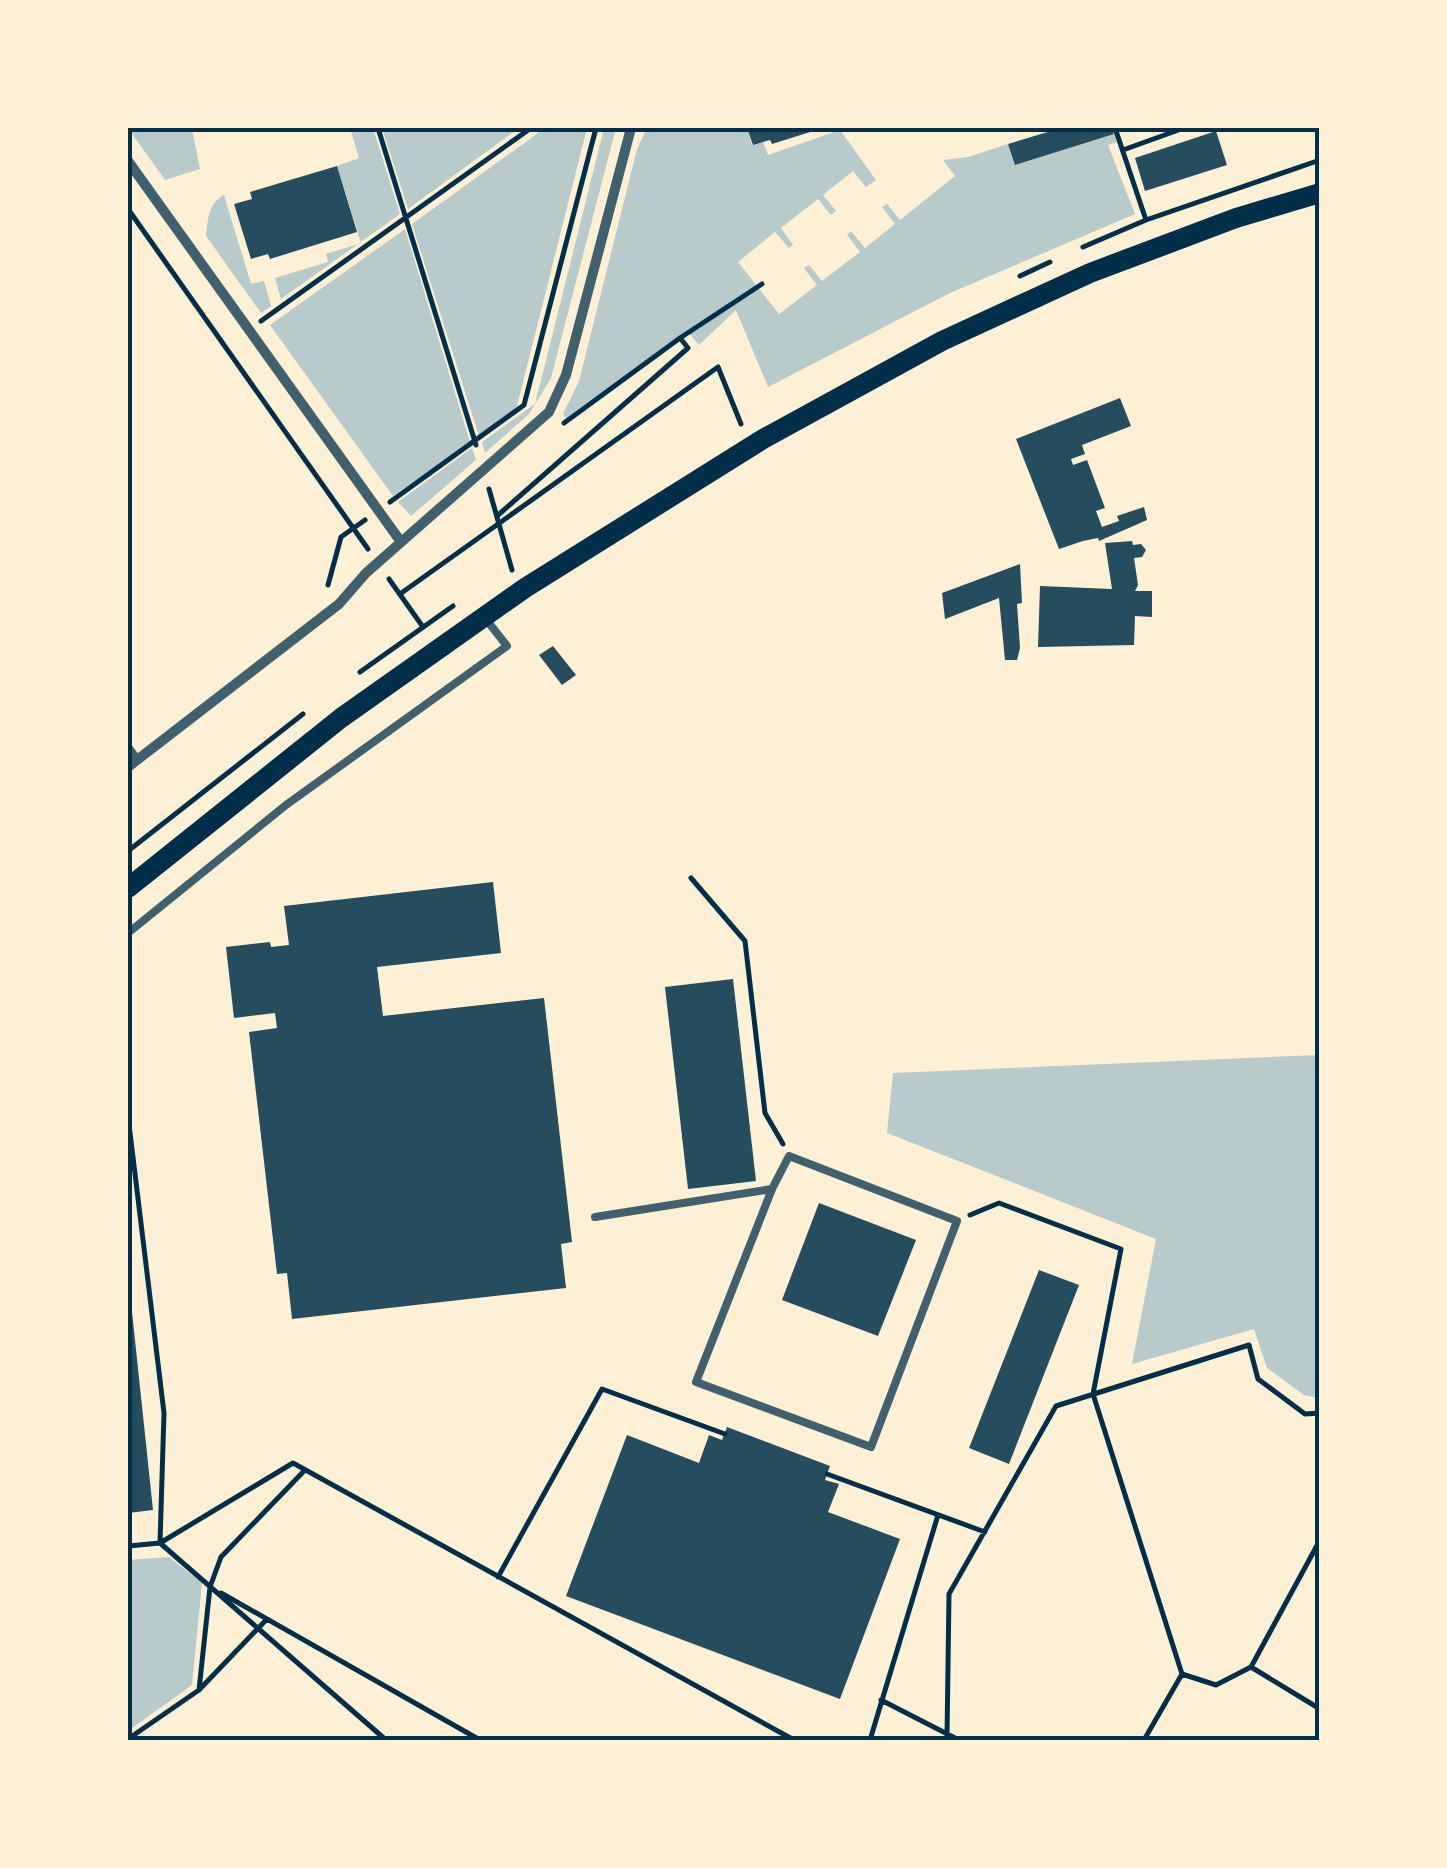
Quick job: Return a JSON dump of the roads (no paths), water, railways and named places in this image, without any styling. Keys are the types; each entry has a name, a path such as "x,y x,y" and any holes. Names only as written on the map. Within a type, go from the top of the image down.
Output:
{"main road":[{"path":"128,888 341,718 537,580 763,439 942,341 1090,272 1236,218 1320,193"}],"street":[{"path":"132,763 339,604 401,542 536,426 558,395 631,128"},
{"path":"128,161 401,542"}],"lane":[{"path":"128,932 286,805 507,646 484,618"},
{"path":"128,747 132,763"},
{"path":"789,1156 957,1221 871,1447 696,1382 772,1188 789,1156"},
{"path":"595,1217 772,1188"}]}
